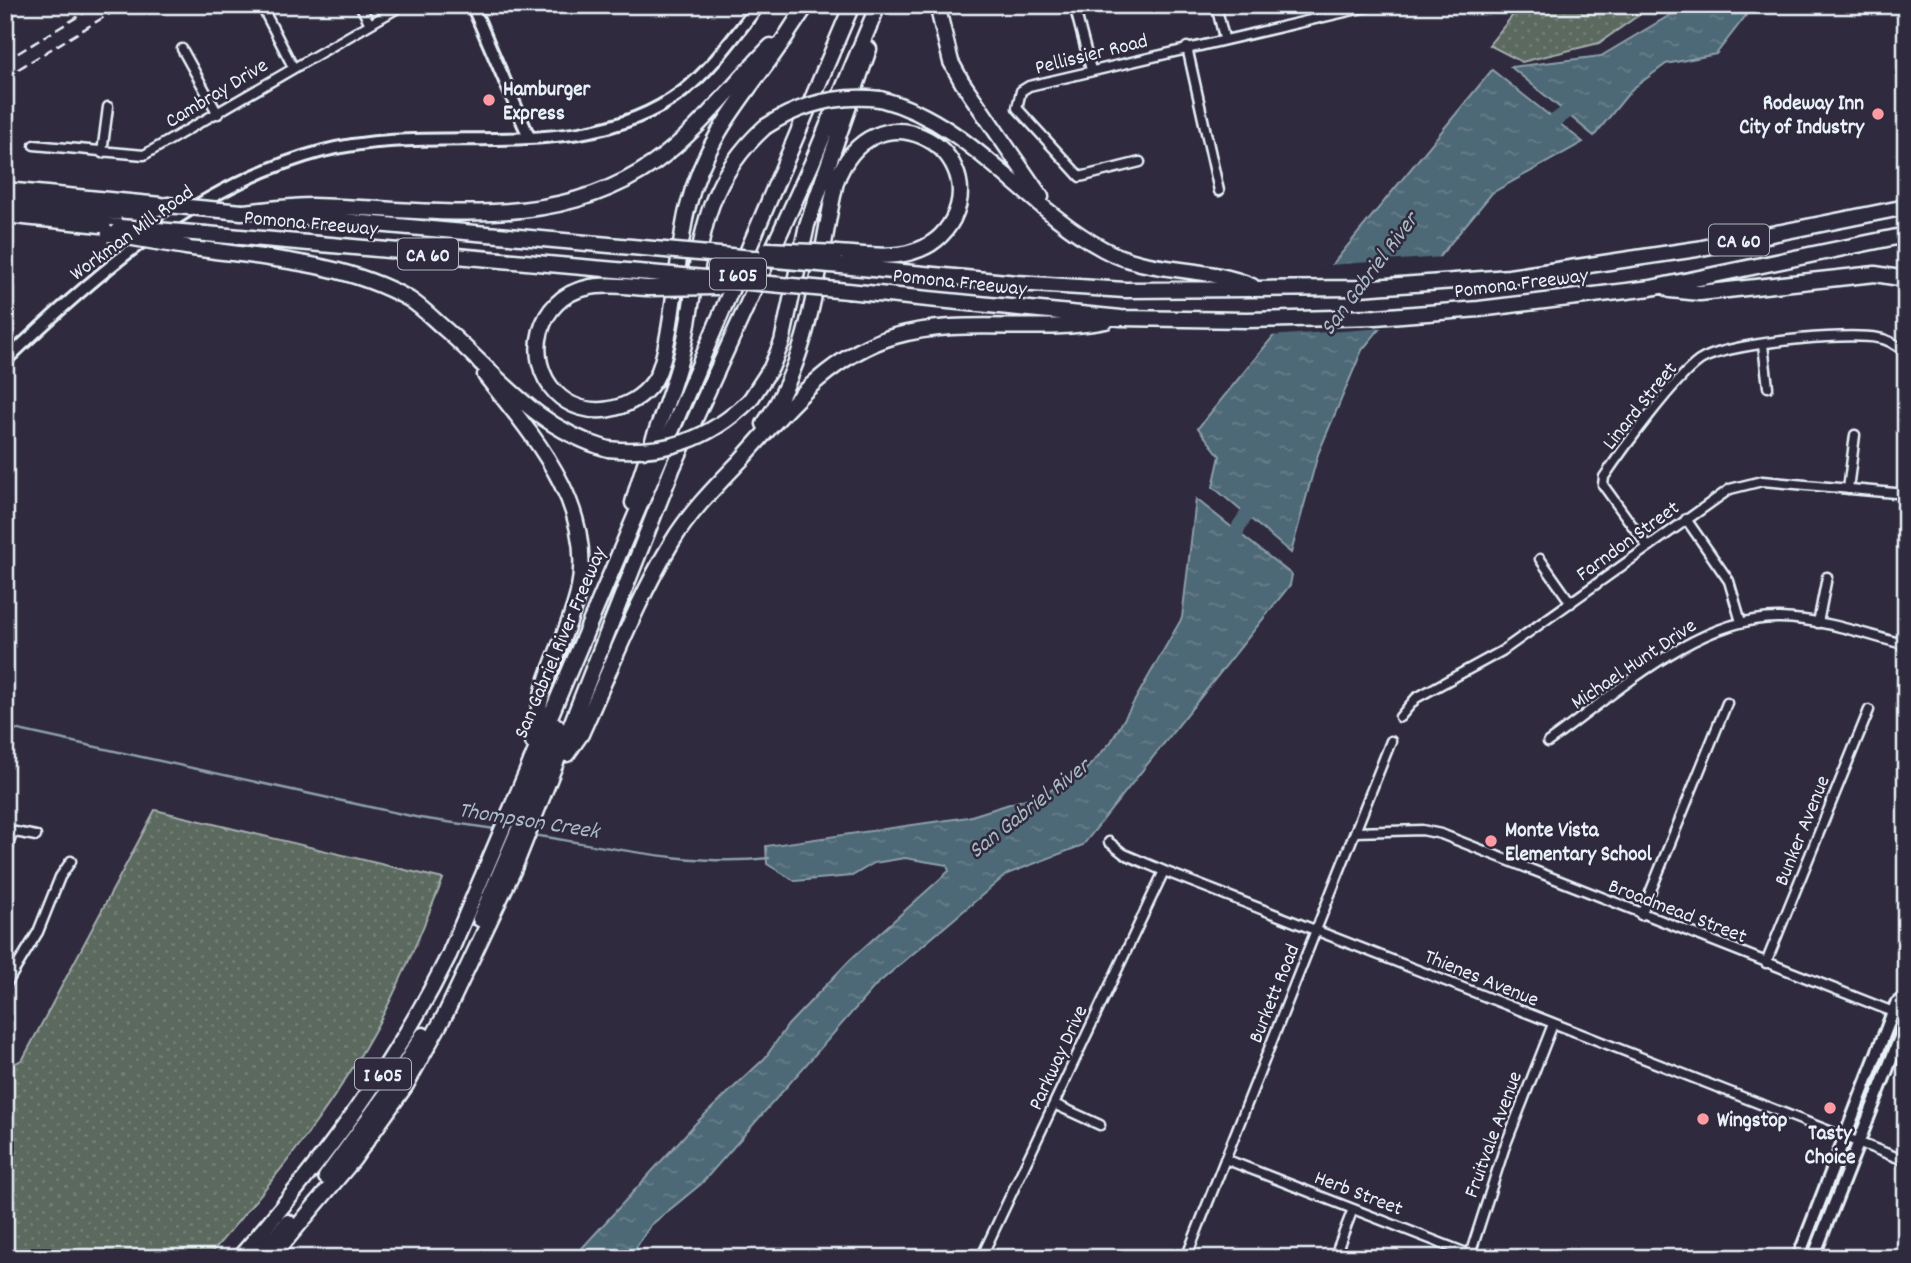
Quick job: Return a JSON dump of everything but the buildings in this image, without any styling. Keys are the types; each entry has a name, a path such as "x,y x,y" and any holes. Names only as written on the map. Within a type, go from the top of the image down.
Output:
{"highway":[{"path":"650,281 586,288 556,303 540,330 538,359 551,387 561,397 575,406 606,410 636,399 654,380 663,355 683,226 699,172 729,112 807,5"},
{"name":"San Gabriel River Freeway","path":"239,1258 323,1159 381,1076 500,869 534,788 528,768 852,5"},
{"path":"534,788 860,5"},
{"path":"799,190 800,168 867,5"},
{"path":"114,230 186,247 349,274 412,300 545,421 573,438 608,449 654,451 687,443 719,427 750,400 780,349 807,225 880,5"},
{"name":"San Gabriel River Freeway","path":"271,1258 353,1160 406,1085 446,1013 500,869 534,788 553,773 673,467 880,5"},
{"path":"937,5 944,39 962,82 1030,184 1060,219"},
{"path":"242,212 309,206 508,214 581,199 628,178 675,146 792,25"},
{"path":"624,542 641,472 680,360 709,207 729,166 765,127 793,111 826,100 880,99 914,109 939,122 1060,219 1105,250 1150,266 1234,278 1266,290"},
{"path":"553,773 581,734 673,541 726,476 771,414 790,379 808,315 833,194 843,163 861,142 889,131 921,135 946,154 957,176 959,198 949,228 939,239 911,253 839,260"},
{"name":"Pomona Freeway","path":"5,190 439,232 839,260 1017,283 1128,290 1266,290 1441,283 1574,268 1697,249 1905,208"},
{"path":"5,203 137,214 167,205"},
{"name":"Pomona Freeway","path":"5,215 114,230 206,233 650,281 793,286 1126,318 1247,320 1376,317 1548,301 1651,288 1906,234"},
{"path":"1651,288 1700,293 1875,274 1906,279"},
{"path":"726,476 813,384 839,363 894,337 931,328 965,325 1077,327 1126,318"},
{"path":"460,343 552,467 564,486 580,531 582,554 577,595 542,694 528,768"},
{"path":"534,788 607,620 623,598"},
{"path":"250,1258 344,1146 393,1073 441,992 500,869"},
{"path":"257,1258 321,1184 387,1093 452,982 500,869"}],"main road":[{"path":"472,5 529,137"},
{"name":"Workman Mill Road","path":"5,361 54,315 183,213 246,180 325,151 380,141 566,136 606,129 660,106 684,90 713,63 759,5"},
{"path":"1798,1258 1896,1004 1906,996"},
{"path":"1813,1258 1906,1022"}],"street":[{"path":"261,5 293,67"},
{"path":"360,5 370,24"},
{"name":"Cambray Drive","path":"34,145 144,155 403,5"},
{"path":"1074,5 1091,70"},
{"path":"1216,5 1224,38"},
{"name":"Pellissier Road","path":"1140,162 1080,177 1017,108 1021,91 1029,86 1091,70 1375,5"},
{"path":"1187,47 1219,191"},
{"path":"182,49 218,114"},
{"path":"102,153 108,107"},
{"name":"Linard Street","path":"1647,546 1603,485 1604,477 1697,362 1725,349 1870,337 1891,342 1906,353"},
{"path":"1763,345 1768,387"},
{"path":"1848,489 1855,435"},
{"name":"Farndon Street","path":"1400,718 1416,698 1502,651 1712,500 1744,484 1762,481 1906,494"},
{"path":"1686,519 1729,581 1741,622"},
{"path":"1540,559 1571,603"},
{"path":"1818,623 1827,577"},
{"name":"Michael Hunt Drive","path":"1548,743 1683,645 1713,630 1741,622 1779,618 1818,623 1906,645"},
{"path":"1641,915 1727,703"},
{"name":"Bunker Avenue","path":"1766,963 1869,710"},
{"name":"Burkett Road","path":"1186,1258 1391,741"},
{"name":"Broadmead Street","path":"1355,832 1422,830 1441,834 1641,915 1906,1017"},
{"path":"5,860 9,831 36,836"},
{"name":"Thienes Avenue","path":"1109,842 1124,854 1164,871 1859,1142"},
{"path":"5,986 38,932 60,877 71,861"},
{"name":"Parkway Drive","path":"981,1258 1164,871"},
{"name":"Fruitvale Avenue","path":"1469,1256 1504,1149 1553,1024"},
{"path":"1054,1104 1100,1125"},
{"path":"1859,1142 1906,1161"},
{"name":"Herb Street","path":"1226,1159 1479,1258"},
{"path":"1334,1258 1353,1209"}],"green space":[{"path":"1521,5 1653,5 1599,43 1522,62 1489,45"},
{"path":"155,810 443,879 392,997 336,1094 295,1151 207,1258 5,1258 5,1069 23,1059"}],"water":[{"path":"1687,5 1754,5 1716,54 1666,64 1632,89 1594,136 1511,67 1601,56"},
{"path":"1492,70 1583,142 1492,193 1362,350 1318,454 1291,553 1213,487 1220,456 1198,428"},
{"path":"1196,499 1292,575 1290,585 1083,845 1007,874 876,985 701,1184 651,1225 629,1258 573,1258 696,1123 765,1058 788,1025 851,959 949,871 947,865 905,858 874,863 852,876 795,881 767,864 766,846 968,817 1045,793 1081,775 1111,742 1182,618"}],"pier":[{"path":"1443,257 1385,328 1269,336 1328,265"}],"waterway":[{"name":"San Gabriel River","path":"1542,130 1582,101"},
{"name":"San Gabriel River","path":"1232,548 1239,526 1256,501"},
{"name":"Thompson Creek","path":"5,727 420,818 495,829"},
{"name":"Thompson Creek","path":"533,835 680,858 769,858"}],"railway":[{"path":"5,61 97,5"},
{"path":"5,77 124,5"}],"place":[{"name":"Hamburger Express","path":"489,100"},
{"name":"Rodeway Inn City of Industry","path":"1878,114"},
{"name":"Monte Vista Elementary School","path":"1491,841"},
{"name":"Tasty Choice","path":"1830,1108"},
{"name":"Wingstop","path":"1703,1119"}]}
